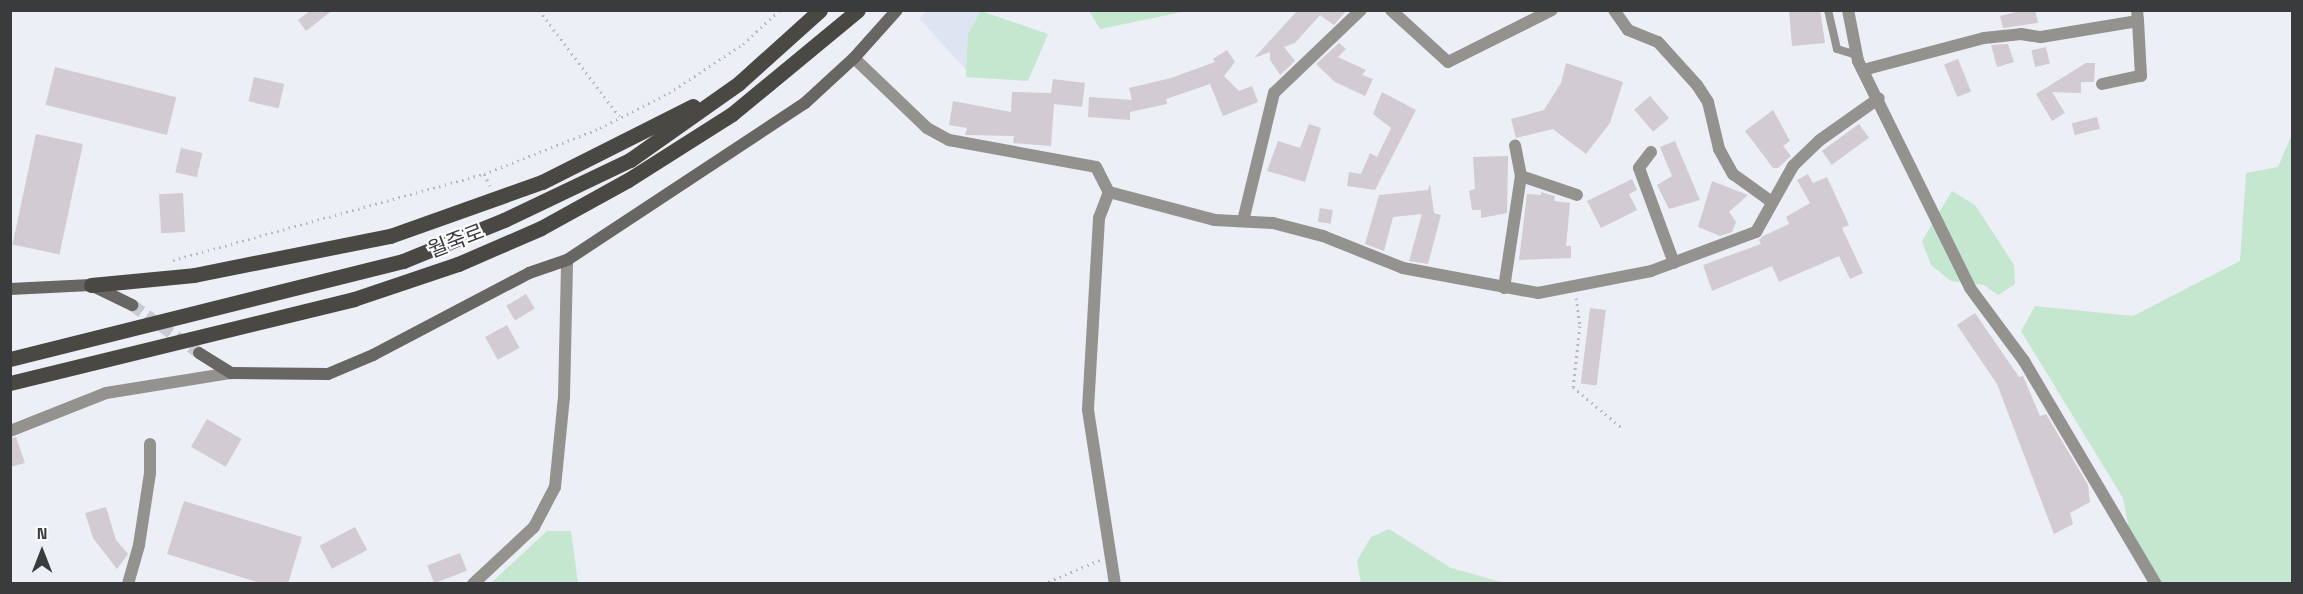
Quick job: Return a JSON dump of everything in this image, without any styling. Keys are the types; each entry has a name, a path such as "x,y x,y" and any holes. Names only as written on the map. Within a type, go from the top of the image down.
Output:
{"main road":[{"name":"월죽로","path":"10,359 403,261 504,220 630,160 739,83 820,10"},
{"name":"월죽로","path":"10,382 354,298 489,251 541,228 628,180 732,114 858,10"},
{"path":"91,285 194,275 390,236 542,182 739,83"}],"street":[{"path":"10,431 106,393 231,373 328,374 373,355 529,273 567,260 805,103 854,58 897,10"},
{"path":"1391,10 1448,62 1528,19 1552,10"},
{"path":"1614,10 1628,30 1658,42 1697,85 1708,102 1719,149 1733,174 1772,202"},
{"path":"1848,10 1857,55 1863,70 1970,288 2024,361 2156,584"},
{"path":"1243,221 1274,93 1359,12"},
{"path":"1863,70 1984,38 2021,34 2041,37 2137,16 2141,76 2102,84"},
{"path":"854,58 927,128 949,140 1096,167 1109,192 1215,220 1274,223 1323,236 1403,268 1538,293 1575,287 1674,263 1756,231 1793,166 1820,141 1879,99"},
{"path":"1504,288 1521,176 1515,146"},
{"path":"1651,152 1639,168 1674,263"},
{"path":"1521,176 1577,195"},
{"path":"1109,192 1099,218 1088,410 1115,584"},
{"path":"473,584 534,527 555,487 564,397 567,260"},
{"path":"10,289 91,285 132,305"},
{"path":"199,353 231,373"},
{"path":"128,584 139,546 150,473 150,444"}],"lane":[{"path":"1828,10 1837,49 1857,55"}],"path":[{"path":"539,10 619,116"},
{"path":"171,261 484,174 600,128 619,116 669,93 743,44 780,10"},
{"path":"484,174 490,187"},
{"path":"1575,287 1580,326 1573,387 1622,428"},
{"path":"1043,584 1110,556"}],"shaded area":[{"path":"927,11 981,11 968,34 967,71 919,18"}],"green space":[{"path":"981,11 1048,34 1028,81 966,77 968,34"},
{"path":"1089,11 1187,11 1100,29"},
{"path":"2292,134 2292,583 2160,583 2132,544 2123,498 2021,331 2035,306 2133,316 2240,261 2246,173 2278,167"},
{"path":"1952,191 1975,205 2014,265 2015,284 1998,295 1984,285 1951,281 1931,265 1922,241"},
{"path":"1389,529 1451,568 1505,583 1361,583 1357,561 1371,537"},
{"path":"547,531 571,531 578,583 491,583"}],"building":[{"path":"311,10 333,10 306,31 298,20"},
{"path":"1298,10 1347,10 1334,25 1320,15 1295,43 1284,47 1295,61 1280,75 1270,60 1270,52 1254,58"},
{"path":"1789,10 1820,10 1825,43 1792,46"},
{"path":"2035,10 2038,23 2003,28 2000,16"},
{"path":"1339,43 1346,49 1338,57 1366,70 1362,75 1373,79 1365,96 1335,82 1316,64"},
{"path":"2008,44 2014,62 1997,67 1991,45"},
{"path":"2046,47 2050,64 2035,67 2031,50"},
{"path":"1227,50 1235,62 1224,76 1239,91 1252,86 1258,102 1223,116 1210,84 1166,99 1167,104 1130,112 1130,120 1088,117 1089,97 1132,100 1129,88 1171,78 1215,62 1213,59"},
{"path":"1958,59 1971,91 1957,97 1944,65"},
{"path":"1566,63 1623,82 1610,123 1586,154 1553,129 1516,138 1511,119 1544,110 1561,83"},
{"path":"2086,63 2095,63 2094,82 2081,82 2081,93 2052,92 2065,113 2052,121 2036,94"},
{"path":"55,67 176,97 167,135 46,105"},
{"path":"254,77 284,84 279,108 248,101"},
{"path":"1053,79 1085,83 1082,107 1054,104 1051,146 1013,143 1014,136 965,135 967,128 949,125 953,101 1011,112 1012,92 1051,93"},
{"path":"1382,92 1416,110 1375,190 1347,186 1349,172 1361,174 1370,153 1377,157 1391,128 1373,114"},
{"path":"1650,96 1669,118 1653,132 1634,110"},
{"path":"1773,110 1790,141 1783,146 1791,156 1778,168 1773,168 1745,131"},
{"path":"2097,117 2100,129 2075,135 2072,123"},
{"path":"1309,124 1321,128 1305,182 1267,171 1278,141 1300,148"},
{"path":"1859,124 1869,138 1832,165 1822,151"},
{"path":"36,134 83,144 59,255 13,245"},
{"path":"1675,141 1700,200 1669,209 1657,185 1672,176 1660,147"},
{"path":"181,148 202,153 197,177 175,172"},
{"path":"1508,156 1507,213 1481,218 1481,210 1472,210 1469,191 1475,189 1473,157"},
{"path":"1808,174 1813,183 1827,177 1849,225 1842,228 1863,273 1850,279 1839,256 1779,282 1772,266 1712,291 1703,265 1761,244 1759,240 1763,236 1789,224 1786,217 1810,203 1797,180"},
{"path":"1632,179 1637,190 1629,194 1637,210 1601,228 1587,201"},
{"path":"1712,181 1748,195 1729,212 1736,222 1732,232 1720,236 1698,227"},
{"path":"1430,184 1434,213 1441,215 1428,264 1409,261 1422,214 1393,217 1384,251 1365,244 1379,195 1428,190"},
{"path":"1541,192 1555,196 1554,201 1570,203 1566,246 1571,246 1571,258 1519,260 1527,194 1541,195"},
{"path":"183,193 185,232 161,233 159,194"},
{"path":"1320,208 1333,210 1331,224 1318,222"},
{"path":"526,294 535,309 515,320 506,306"},
{"path":"1590,308 1606,310 1597,385 1581,383"},
{"path":"1975,313 2019,377 2023,376 2040,416 2046,414 2088,485 2090,502 2070,513 2073,524 2054,534 1997,384 1957,325"},
{"path":"507,325 520,348 498,360 485,337"},
{"path":"207,419 242,439 226,467 191,447"},
{"path":"16,437 25,463 10,467 10,439"},
{"path":"184,501 302,537 288,584 263,584 167,554"},
{"path":"106,507 116,540 128,554 117,569 93,538 85,513"},
{"path":"355,527 367,550 332,569 320,546"},
{"path":"460,553 467,571 434,583 427,566"}],"tunnel":[{"path":"132,305 199,353"}]}
